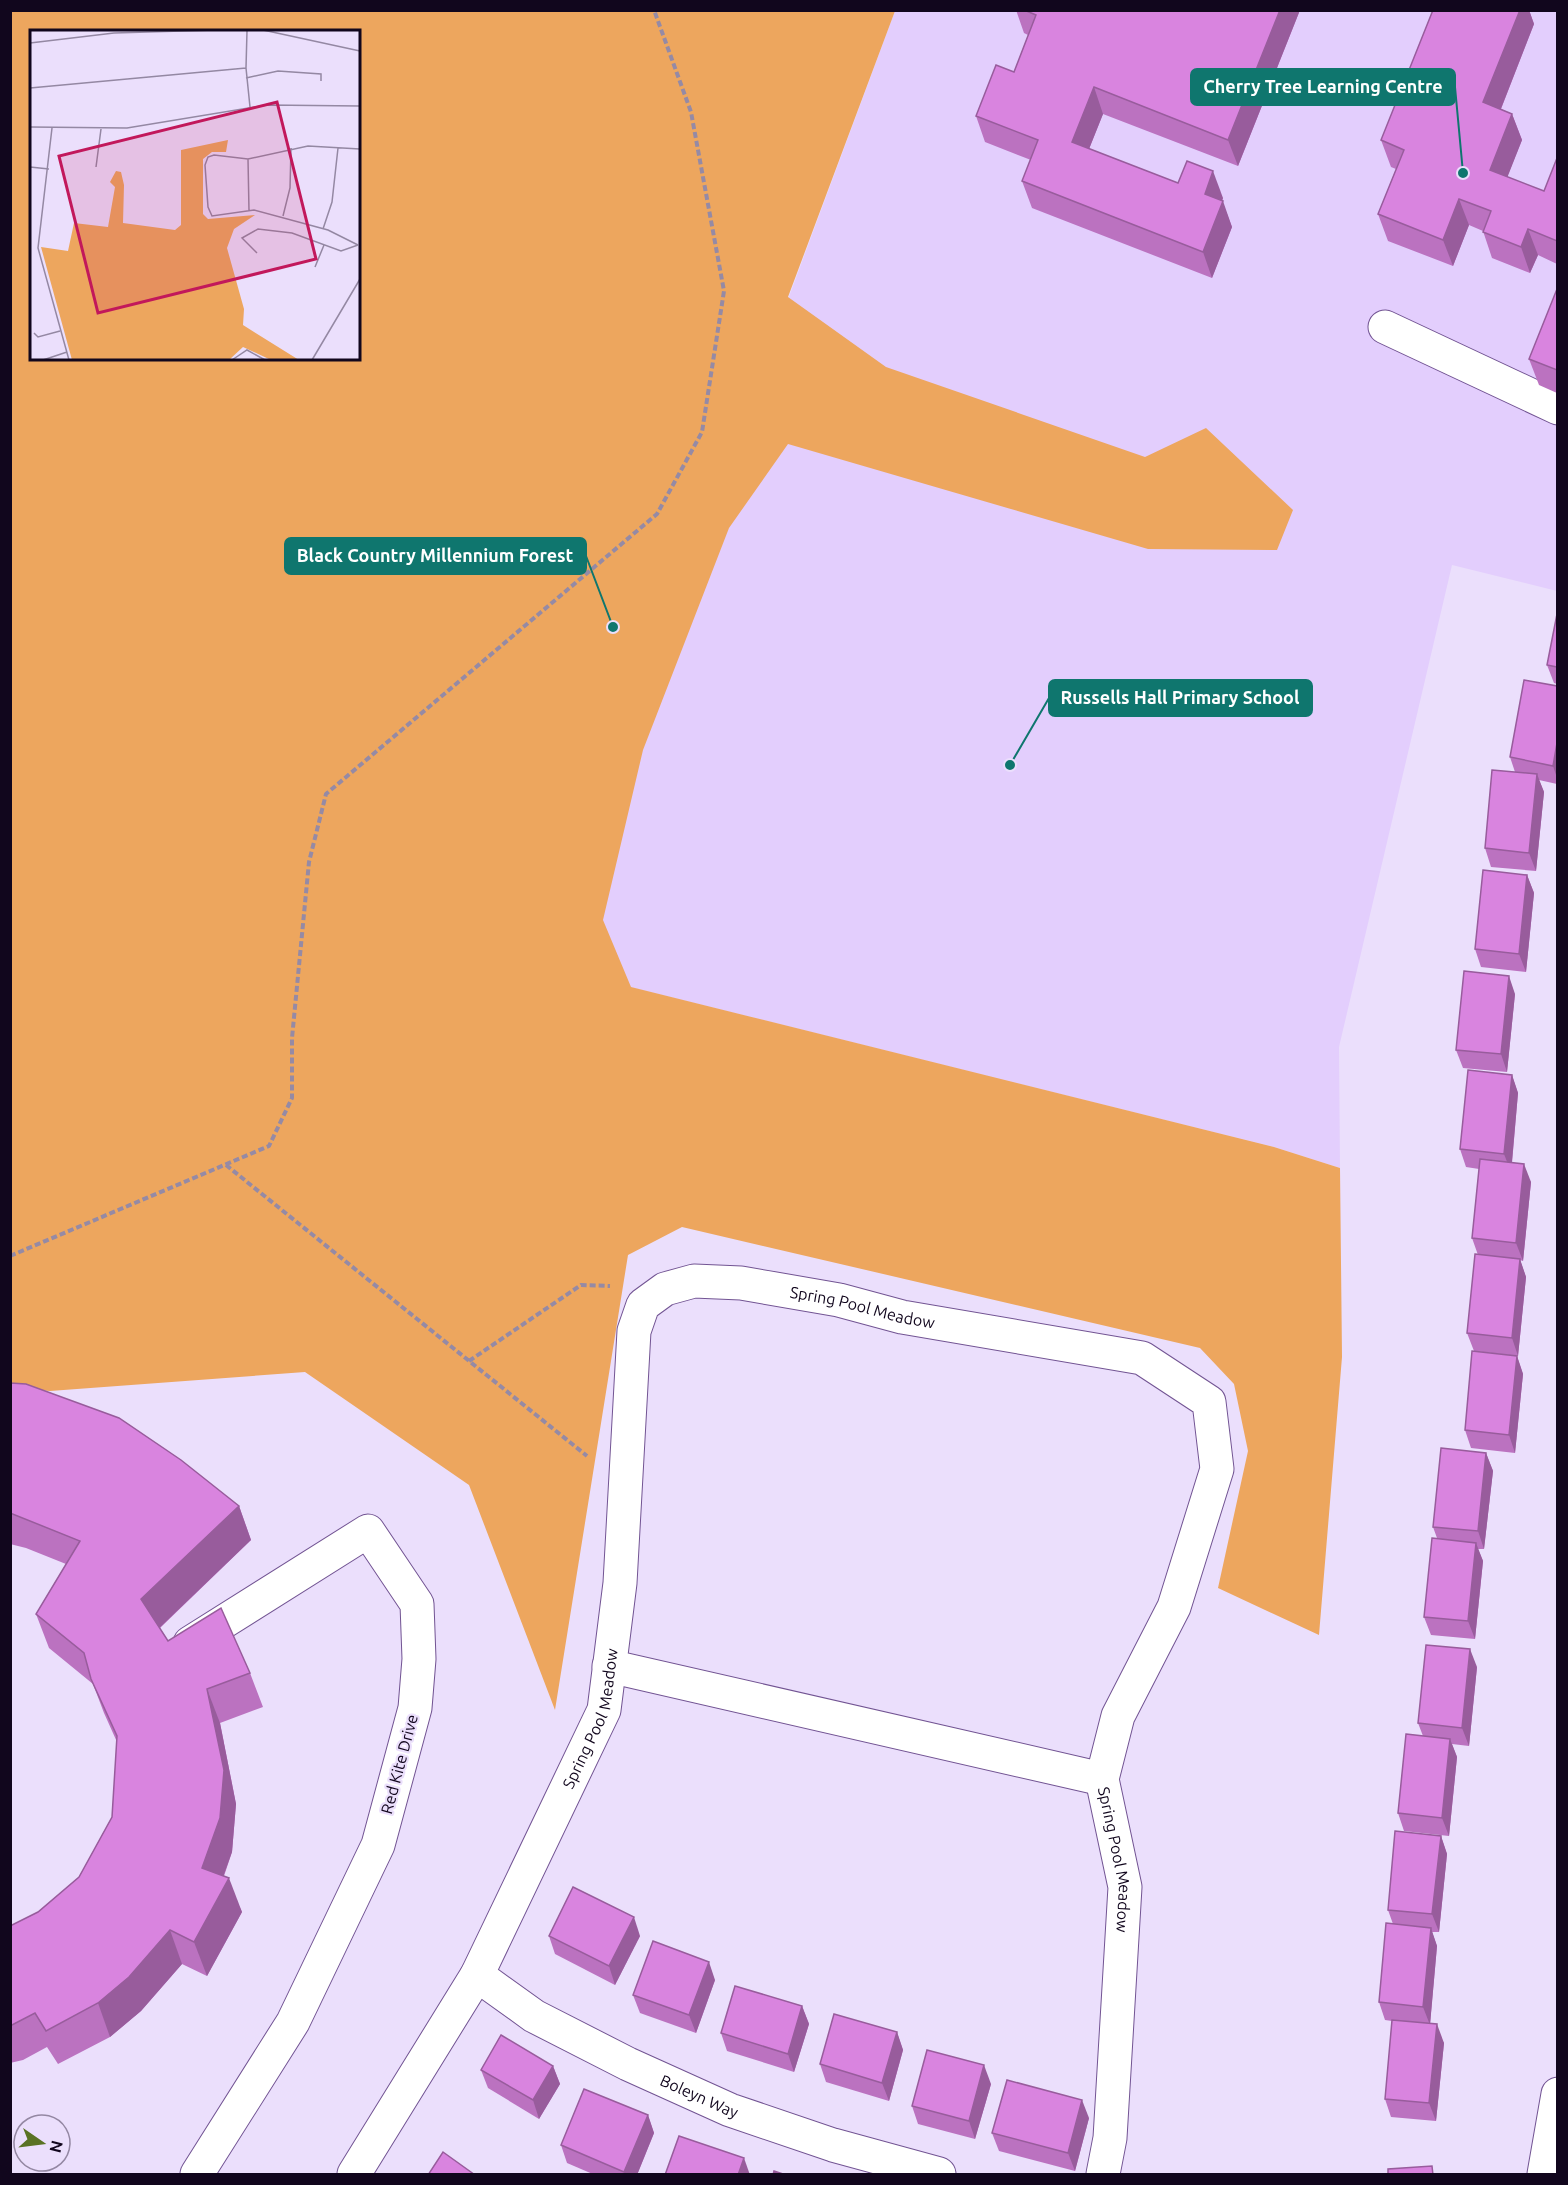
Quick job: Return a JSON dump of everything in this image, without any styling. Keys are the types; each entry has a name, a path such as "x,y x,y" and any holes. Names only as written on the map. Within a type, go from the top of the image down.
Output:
{"street":[{"path":"1385,327 1557,408"},
{"name":"Spring Pool Meadow","path":"354,2175 477,1975 604,1710 620,1583 634,1331 643,1305 665,1289 694,1281 741,1283 839,1300 902,1317 1142,1358 1209,1402 1217,1469 1174,1607 1118,1716 1102,1779 1125,1887 1110,2138 1103,2175"},
{"name":"Red Kite Drive","path":"190,1643 368,1531 417,1604 419,1659 415,1708 378,1845 293,2022 197,2175"},
{"path":"609,1666 1102,1779"},
{"name":"Boleyn Way","path":"477,1975 534,2016 628,2064 730,2110 833,2145 939,2175"},
{"path":"1544,2175 1557,2094"}],"path":[{"path":"10,1256 269,1146 292,1098 292,1038 309,862 326,794 657,514 702,432 724,291 691,112 654,10"},
{"path":"226,1165 626,1488"},
{"path":"469,1361 581,1285 665,1289"}],"shaded area":[{"path":"10,11 895,11 788,297 886,367 1145,457 1206,428 1293,510 1277,550 1148,549 788,444 729,528 643,750 603,920 631,987 1274,1147 1340,1168 1342,1357 1319,1635 1218,1588 1248,1451 1234,1384 1200,1348 682,1227 628,1255 555,1710 469,1485 305,1372 50,1391 11,1388"},
{"path":"895,11 1557,11 1557,591 1452,565 1339,1047 1340,1168 1274,1147 541,965"}],"building":[{"path":"1024,10 1280,10 1228,140 1094,87 1072,142 1178,183 1187,161 1213,171 1205,194 1223,201 1203,252 1022,181 1038,140 976,116 996,65 1014,72 1036,15"},
{"path":"1433,10 1520,10 1483,102 1512,114 1490,170 1544,191 1557,158 1557,241 1528,229 1521,247 1483,232 1491,211 1459,199 1443,240 1378,214 1404,150 1381,140"},
{"path":"1557,289 1557,370 1529,359"},
{"path":"1557,614 1557,667 1547,665"},
{"path":"1524,680 1557,686 1557,743 1553,766 1510,757"},
{"path":"1492,770 1537,774 1529,853 1485,848"},
{"path":"1483,870 1527,875 1519,954 1475,949"},
{"path":"1464,971 1509,976 1501,1054 1456,1050"},
{"path":"1468,1070 1512,1075 1504,1154 1460,1149"},
{"path":"1480,1159 1524,1164 1516,1243 1472,1238"},
{"path":"1475,1254 1520,1259 1512,1338 1467,1333"},
{"path":"1472,1351 1517,1356 1509,1435 1465,1430"},
{"path":"10,1383 26,1384 119,1418 181,1460 239,1506 141,1599 168,1641 221,1608 250,1673 207,1689 224,1770 220,1818 202,1868 229,1878 194,1942 170,1930 129,1977 98,2003 46,2031 35,2013 10,2026 10,1926 38,1912 79,1877 112,1817 117,1736 91,1679 84,1653 36,1614 80,1541 10,1513"},
{"path":"1441,1448 1486,1453 1478,1531 1433,1527"},
{"path":"1432,1538 1476,1543 1468,1621 1424,1617"},
{"path":"1426,1645 1470,1649 1462,1728 1418,1723"},
{"path":"1406,1734 1450,1739 1442,1818 1398,1813"},
{"path":"1395,1831 1441,1836 1432,1914 1388,1910"},
{"path":"573,1887 634,1917 609,1966 549,1936"},
{"path":"1386,1923 1431,1928 1423,2007 1379,2002"},
{"path":"653,1941 709,1962 689,2015 633,1995"},
{"path":"735,1986 802,2006 788,2054 721,2033"},
{"path":"834,2014 897,2032 882,2083 820,2064"},
{"path":"1392,2020 1437,2024 1429,2103 1385,2099"},
{"path":"501,2035 553,2066 533,2100 481,2070"},
{"path":"927,2050 984,2065 969,2121 912,2106"},
{"path":"1007,2080 1082,2100 1068,2153 992,2133"},
{"path":"584,2089 648,2115 624,2172 561,2145"},
{"path":"679,2136 744,2158 738,2175 665,2175"},
{"path":"443,2152 475,2175 428,2175"},
{"path":"1432,2166 1433,2175 1388,2175 1388,2169"},
{"path":"774,2171 786,2175 773,2175"}],"place":[{"name":"Cherry Tree Learning Centre","path":"1463,173"},
{"name":"Black Country Millennium Forest","path":"613,627"},
{"name":"Russells Hall Primary School","path":"1010,765"}]}
